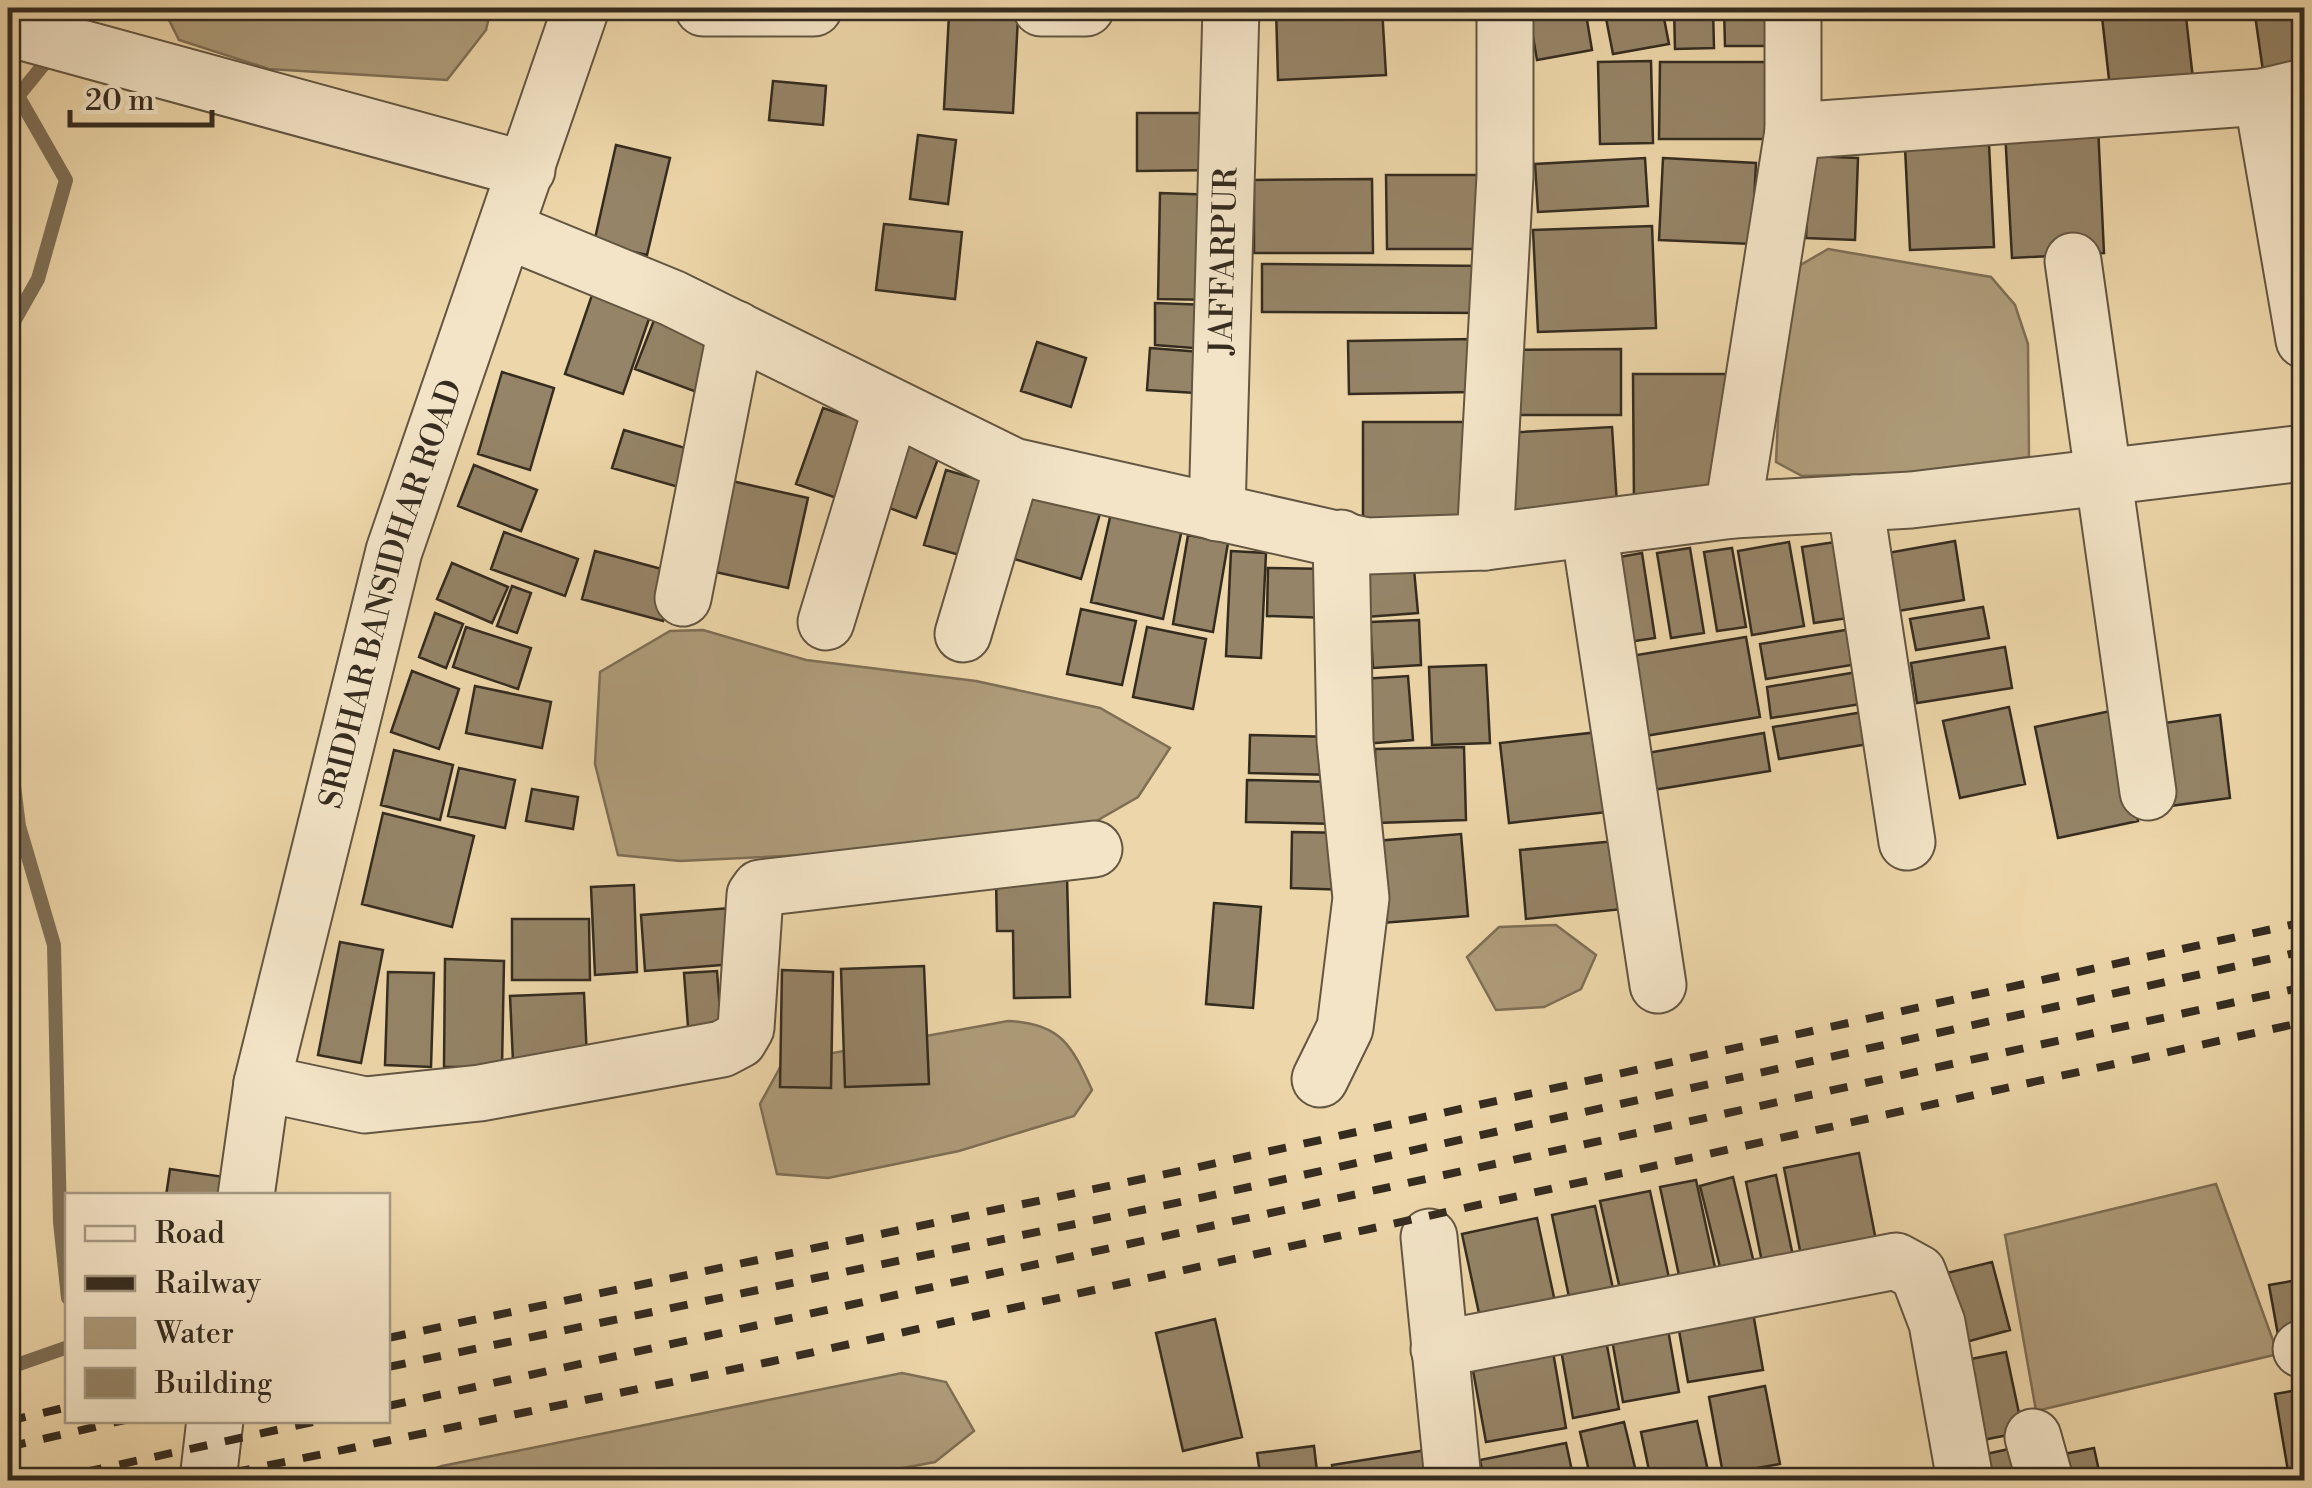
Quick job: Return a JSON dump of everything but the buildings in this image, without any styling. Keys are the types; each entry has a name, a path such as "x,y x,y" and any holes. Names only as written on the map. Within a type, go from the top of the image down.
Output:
{"street":[{"name":"SRIDHAR BANSIDHAR ROAD","path":"246,1193 262,1083 394,551 581,8"},
{"path":"704,8 814,8"},
{"path":"1041,8 1086,8"},
{"name":"JAFFARPUR","path":"1218,513 1231,8"},
{"path":"1485,542 1505,176 1504,8"},
{"path":"1733,510 1793,131 1793,8"},
{"path":"8,28 527,170"},
{"path":"1793,131 2283,92 2304,340"},
{"path":"506,230 554,247 736,329 1013,466 1367,546 1485,542 1733,510 1911,500 2304,452"},
{"path":"2073,261 2148,792"},
{"path":"683,598 736,329"},
{"path":"826,622 892,409"},
{"path":"963,634 1013,466"},
{"path":"1855,502 1907,842"},
{"path":"1590,528 1658,985"},
{"path":"1320,1079 1345,1028 1361,898 1345,740 1340,538"},
{"path":"262,1083 364,1105 480,1094 722,1049 739,1040 746,1028 755,895 760,888 1094,849"},
{"path":"1429,1237 1454,1480"},
{"path":"1439,1348 1896,1261 1918,1273 1937,1323 1965,1480"},
{"path":"208,1480 215,1423"}],"water":[{"path":"163,8 491,8 486,30 447,80 269,69 179,40"},
{"path":"1828,249 1991,277 2015,305 2028,344 2029,457 1904,473 1802,476 1776,462 1781,355 1792,270"},
{"path":"703,630 806,660 976,681 1100,708 1170,748 1138,797 1058,843 680,861 618,855 595,764 600,672 670,631"},
{"path":"1556,925 1596,955 1581,989 1544,1007 1496,1010 1467,957 1499,927"},
{"path":"1008,1021 1041,1026 1071,1049 1092,1090 1074,1116 959,1151 828,1178 777,1174 760,1104 783,1062"},
{"path":"2216,1184 2278,1354 2036,1411 2005,1235"},
{"path":"902,1373 946,1382 974,1431 935,1462 839,1480 401,1480 442,1466"}],"waterway":[{"path":"69,32 85,8"},
{"path":"8,332 38,279 66,180 18,96 53,53"},
{"path":"8,738 19,826 54,945 60,1222 65,1270"},
{"path":"8,1368 65,1348"}],"railway":[{"path":"390,1338 1194,1168 2304,922"},
{"path":"390,1367 1200,1198 2304,951"},
{"path":"390,1406 2304,987"},
{"path":"197,1480 769,1362 2304,1022"},
{"path":"8,1421 65,1408"},
{"path":"8,1447 112,1423"},
{"path":"49,1480 308,1423"}]}
